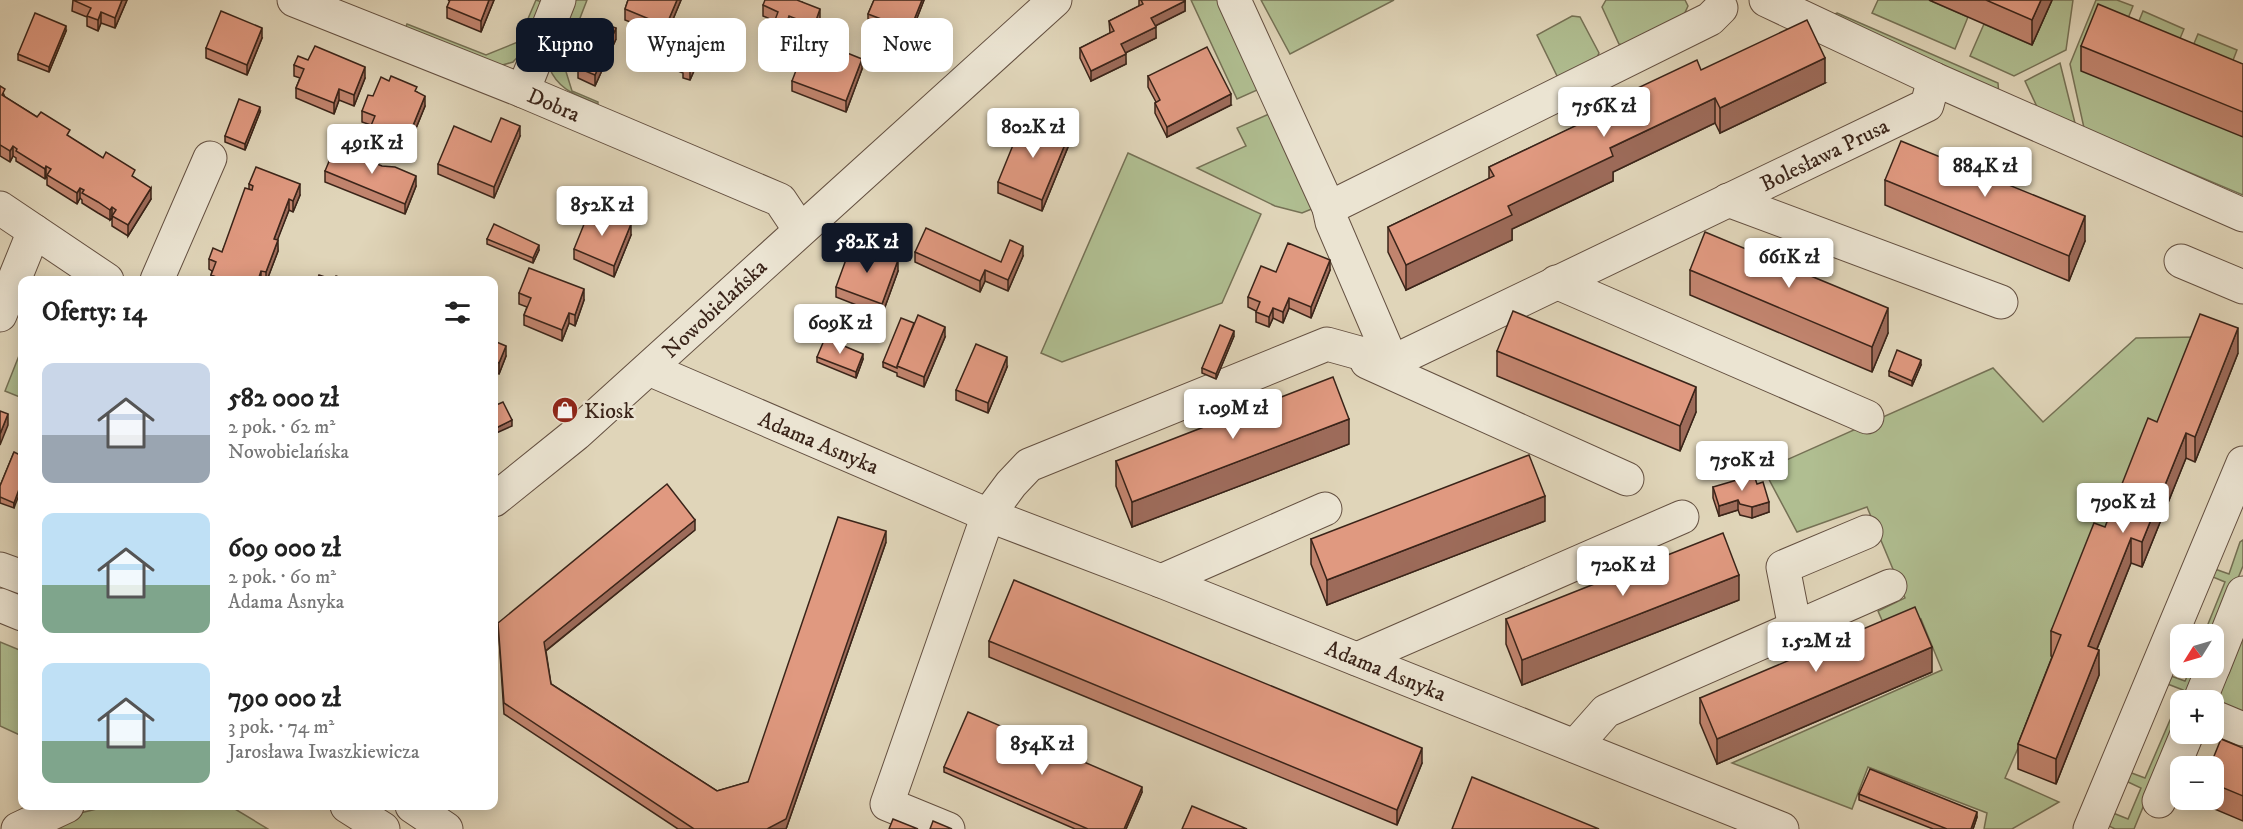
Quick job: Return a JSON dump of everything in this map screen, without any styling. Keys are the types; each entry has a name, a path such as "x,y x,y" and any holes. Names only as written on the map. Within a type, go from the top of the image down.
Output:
{"street":[{"name":"Dobra","path":"294,0 523,91 780,200 800,230"},
{"path":"523,91 558,0"},
{"name":"Nowobielańska","path":"498,491 576,434 1055,0"},
{"path":"1234,0 1329,208 1332,222 1392,362"},
{"path":"1766,0 1934,79 2243,215"},
{"path":"1329,208 1710,19 1726,3"},
{"name":"Bolesława Prusa","path":"1392,362 1927,105 1934,79"},
{"path":"159,276 210,158"},
{"path":"1728,200 2001,302"},
{"path":"0,208 101,276"},
{"path":"0,315 34,231"},
{"path":"2181,261 2243,287"},
{"path":"1556,282 1867,417"},
{"path":"948,829 887,804 988,515 1011,484 1029,465 1327,344 1392,362"},
{"path":"1327,344 1627,479"},
{"name":"Adama Asnyka","path":"649,369 988,515 1161,581 1782,829"},
{"path":"2090,829 2243,463"},
{"path":"1161,581 1326,509"},
{"path":"1357,659 1682,517"},
{"path":"1796,628 1783,567 1866,532"},
{"path":"0,569 18,576"},
{"path":"1575,746 1606,711 1890,586"},
{"path":"2224,641 2243,593"},
{"path":"0,605 18,612"},
{"path":"2224,721 2243,729"},
{"path":"2159,801 2183,744"},
{"path":"6,829 29,810"},
{"path":"18,829 58,810"},
{"path":"353,810 383,829"},
{"path":"418,810 446,829"}],"green space":[{"path":"536,0 542,2 536,18 528,18"},
{"path":"574,0 587,0 580,18 567,18"},
{"path":"1191,0 1222,0 1264,87 1237,99"},
{"path":"1261,0 1394,0 1290,54"},
{"path":"1606,0 1685,0 1688,6 1682,19 1626,46 1619,44 1602,7"},
{"path":"1878,0 1929,0 1968,17 1955,49 1872,13"},
{"path":"2052,0 2073,0 2066,50 2014,76 1970,56 1984,24 2032,45"},
{"path":"2096,0 2117,0 2133,6 2120,38 2243,137 2243,195 2084,128 2070,64"},
{"path":"2143,11 2184,29 2171,60 2130,43"},
{"path":"1837,13 1998,83 1999,96 1828,17"},
{"path":"1572,16 1580,17 1599,53 1593,66 1560,82 1537,35"},
{"path":"407,24 486,55 516,43 516,59 513,62 499,66 405,29"},
{"path":"2198,34 2237,50 2225,81 2185,65"},
{"path":"2060,63 2075,123 2038,109 2025,81"},
{"path":"552,72 566,72 572,91 598,104 575,94 557,81"},
{"path":"1269,114 1314,208 1302,213 1275,206 1197,168 1246,146 1237,128"},
{"path":"1128,153 1261,214 1222,303 1062,362 1041,353"},
{"path":"2198,337 2005,778 2059,802 2012,829 1984,829 1987,813 1868,767 1852,809 1732,763 1942,670 1921,619 1888,634 1878,611 1905,598 1867,507 1797,532 1764,470 1993,368 2043,422 2136,338"},
{"path":"18,358 18,396 5,391"},
{"path":"2243,540 2243,566 2219,624 2208,624 2225,582 2208,575 2212,568 2229,574 2240,542"},
{"path":"2243,608 2243,722 2224,713 2224,690 2219,690"},
{"path":"0,642 18,649 18,734 0,726"},
{"path":"2168,675 2170,678 2185,681 2186,678 2197,678 2191,690 2183,690 2165,683"},
{"path":"2170,720 2170,742 2134,829 2115,829 2105,824 2113,813 2128,819 2141,788 2126,781 2129,772 2145,778"},
{"path":"93,810 237,810 268,829 51,829 72,815"}],"building":[{"path":"73,0 122,0 115,18 101,12 98,20 87,16 91,8"},
{"path":"450,0 489,0 481,21 447,7"},
{"path":"628,0 677,0 669,18 647,18 625,9"},
{"path":"765,0 797,0 820,9 817,18 789,16 788,18 776,18 778,12 763,5"},
{"path":"874,0 922,0 915,18 878,18 868,14"},
{"path":"1141,0 1185,1 1151,18 1156,27 1121,44 1126,54 1091,71 1080,48 1114,31 1109,21 1143,4"},
{"path":"1986,0 2041,0 2032,20"},
{"path":"2098,4 2243,64 2243,112 2081,46"},
{"path":"221,11 262,28 247,65 206,48"},
{"path":"35,13 66,26 49,67 18,54"},
{"path":"1807,20 1825,58 1720,108 1715,98 1610,148 1613,156 1508,206 1512,215 1406,265 1388,227 1494,176 1489,167 1594,117 1591,110 1697,60 1701,70"},
{"path":"315,46 365,67 354,95 339,89 334,103 296,88 304,69 294,65 298,56 308,60"},
{"path":"1207,47 1231,94 1167,127 1155,103 1160,100 1148,76"},
{"path":"849,54 861,59 846,101 792,81 795,72 849,72"},
{"path":"391,76 417,87 415,91 425,96 412,128 406,126 400,140 370,128 375,116 362,111 368,95 373,96 381,77 389,81"},
{"path":"0,86 5,89 2,95 37,117 41,112 70,130 67,135 103,158 106,152 135,170 132,176 151,188 128,225 112,216 116,210 112,207 110,210 82,193 84,190 80,188 77,193 47,175 51,169 46,166 45,169 16,151 17,149 13,146 10,151 0,145"},
{"path":"239,99 260,107 245,144 225,136"},
{"path":"501,118 520,126 494,187 438,164 454,126 491,142"},
{"path":"1024,118 1068,137 1042,200 998,182"},
{"path":"1901,141 2085,216 2069,256 1885,180"},
{"path":"335,147 382,166 395,167 416,176 405,204 325,171"},
{"path":"256,167 300,184 293,201 289,199 274,239 278,240 266,272 261,271 259,276 211,275 216,262 209,259 213,248 222,252 245,188 252,190 253,186 249,184"},
{"path":"591,207 631,224 614,266 574,249"},
{"path":"494,224 539,245 533,258 487,239"},
{"path":"926,228 1001,262 1010,240 1023,246 1008,280 985,270 980,281 915,252"},
{"path":"1705,232 1888,308 1872,347 1690,270"},
{"path":"852,243 898,260 882,304 836,287"},
{"path":"1288,243 1330,260 1311,307 1289,298 1283,312 1273,308 1269,317 1256,312 1260,302 1248,297 1261,266 1276,272"},
{"path":"529,268 584,289 575,315 569,313 562,330 524,315 531,298 519,293"},
{"path":"1513,311 1696,387 1680,426 1497,351"},
{"path":"2200,314 2238,328 2195,437 2186,433 2142,542 2131,538 2088,646 2099,650 2056,759 2018,744 2061,635 2051,631 2094,523 2105,527 2148,418 2157,422"},
{"path":"918,315 945,327 924,377 897,366"},
{"path":"901,318 914,323 897,368 883,362"},
{"path":"1220,325 1234,331 1216,374 1202,368"},
{"path":"825,338 863,354 856,372 817,357"},
{"path":"498,343 506,346 498,363"},
{"path":"976,344 1007,357 988,403 956,390"},
{"path":"1897,350 1921,360 1912,381 1889,371"},
{"path":"1333,377 1349,419 1132,502 1116,461"},
{"path":"503,402 512,420 498,427 498,404"},
{"path":"0,411 8,414 0,434"},
{"path":"14,452 18,454 18,492 14,503 0,497 0,486"},
{"path":"1529,455 1545,496 1327,580 1311,539"},
{"path":"1754,475 1757,484 1763,482 1769,502 1752,507 1740,504 1738,500 1719,506 1713,487"},
{"path":"667,484 695,520 544,642 551,684 717,791 748,782 838,517 886,531 786,819 767,829 694,829 504,703 498,623"},
{"path":"1723,533 1739,575 1522,660 1506,619"},
{"path":"1014,580 1422,748 1397,810 989,641"},
{"path":"1915,607 1932,647 1717,739 1700,698"},
{"path":"968,712 1142,787 1124,829 1088,829 944,767"},
{"path":"2224,740 2243,748 2243,796 2224,788 2224,756 2214,756 2219,744 2224,744"},
{"path":"1870,769 1977,812 1971,829 1947,829 1859,794"},
{"path":"1472,777 1599,829 1452,829"},
{"path":"1192,806 1247,829 1182,829"},
{"path":"893,819 918,829 889,829"},
{"path":"933,821 952,829 930,829"}],"place":[{"name":"Kiosk","path":"565,410"}]}
